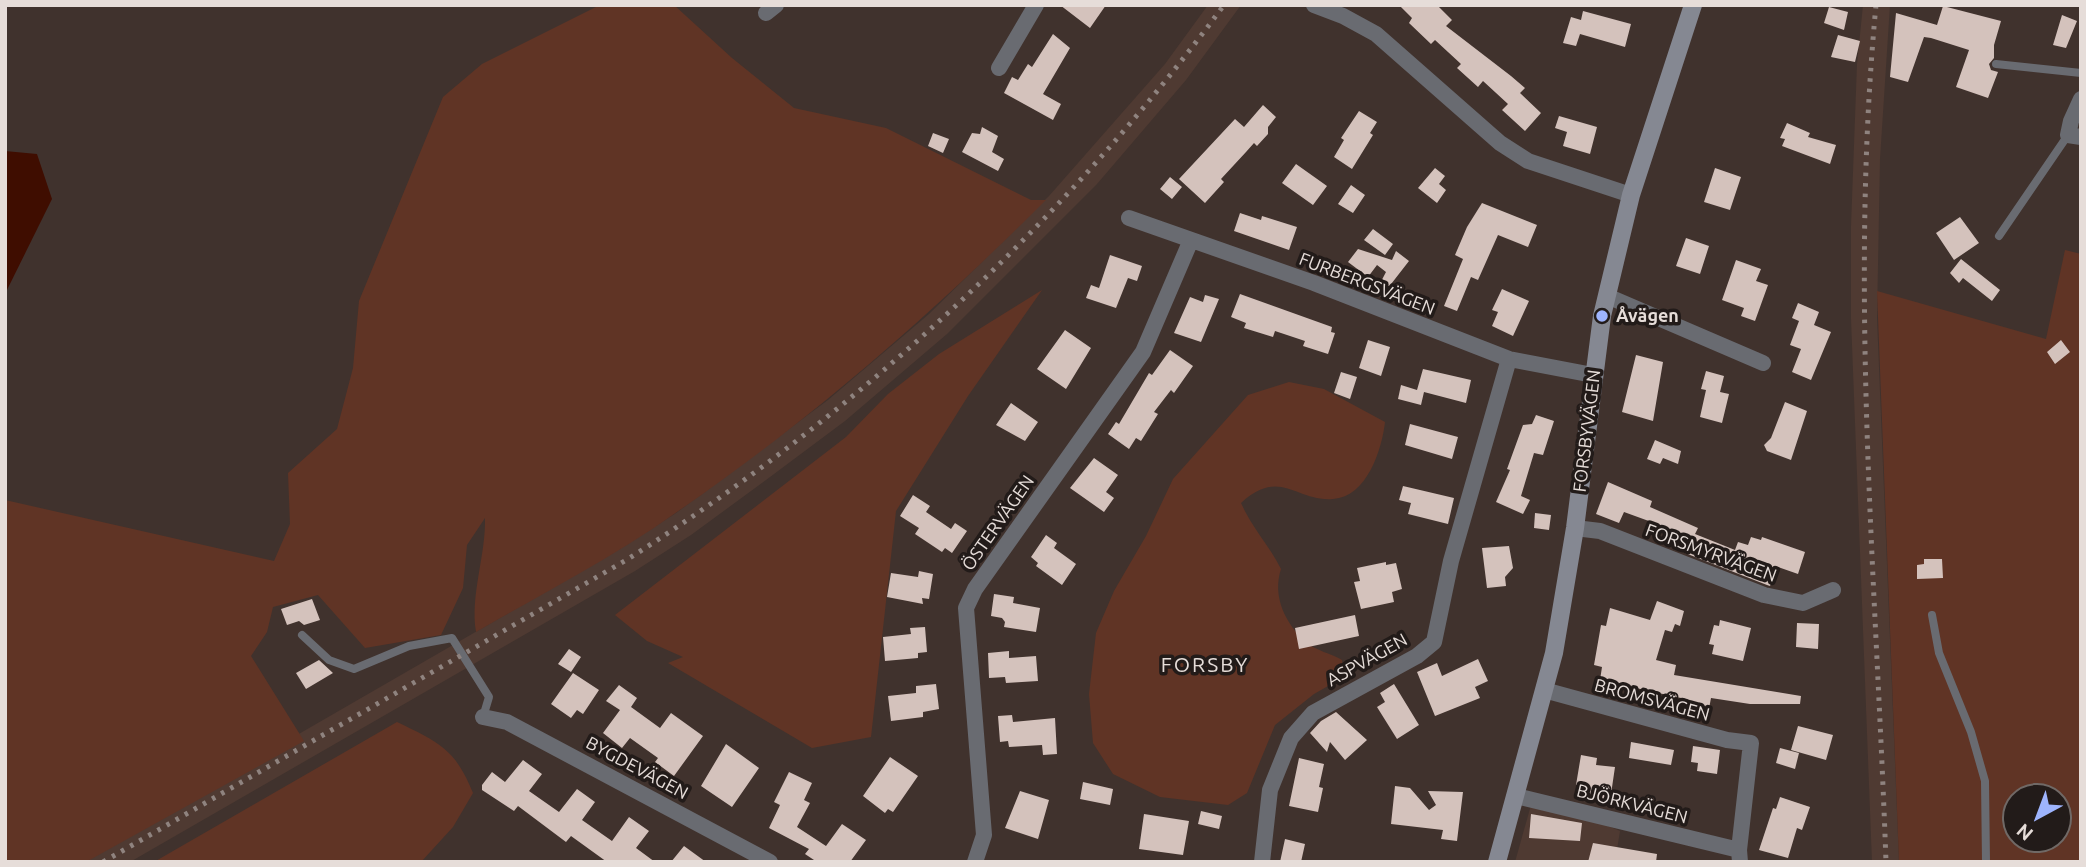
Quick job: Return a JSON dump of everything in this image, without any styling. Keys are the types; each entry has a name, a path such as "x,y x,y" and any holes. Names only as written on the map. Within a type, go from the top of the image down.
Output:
{"street":[{"path":"999,68 1037,5"},
{"path":"1314,5 1343,16 1376,34 1500,144 1528,161 1631,195"},
{"name":"FORSBYVÄGEN","path":"1497,862 1554,653 1576,528 1593,374 1606,296 1631,195 1693,5"},
{"path":"2075,136 2071,121 2081,99"},
{"name":"FURBERGSVÄGEN","path":"1129,218 1314,283 1509,359 1593,374"},
{"name":"ÖSTERVÄGEN","path":"975,862 984,835 966,608 975,589 1143,352 1191,240"},
{"path":"1606,296 1763,363"},
{"name":"ASPVÄGEN","path":"1262,862 1270,790 1291,738 1313,713 1417,656 1434,642 1451,561 1509,359"},
{"name":"FORSMYRVÄGEN","path":"1576,528 1600,531 1764,595 1802,603 1833,590"},
{"name":"BROMSVÄGEN","path":"1544,690 1727,740 1751,743"},
{"name":"BYGDEVÄGEN","path":"483,717 507,722 759,859"},
{"name":"BJÖRKVÄGEN","path":"1516,796 1740,856 1751,743"}],"lane":[{"path":"1996,64 2081,73"},
{"path":"1999,236 2075,136"},
{"path":"1931,615 1939,653 1971,732 1985,781 1986,862"},
{"path":"302,635 329,660 354,669 409,646 452,638 489,697 483,717"}],"shaded area":[{"path":"600,5 674,5 732,58 794,108 886,128 1031,200 1046,200 914,325 823,403 727,477 628,544 476,632 476,589 485,518 467,545 463,588 441,635 365,648 318,595 273,607 267,632 251,656 304,741 86,862 5,862 5,500 274,561 290,524 288,473 337,429 353,368 359,301 443,97 482,64"},
{"path":"1208,5 1241,5 1186,80 1097,184 947,334 845,421 691,535 635,571 130,862 77,862 621,548 676,513 828,400 929,314 1049,196 1165,64"},
{"path":"1863,5 1890,5 1880,159 1877,318 1899,862 1872,862 1851,319 1851,226 1857,64"},
{"path":"5,151 37,154 52,199 5,294"},
{"path":"2065,250 2081,254 2081,862 1899,862 1877,291 2046,339"},
{"path":"1042,290 968,396 896,511 871,737 812,748 668,663 683,657 647,641 615,615 846,437 888,394 939,354"},
{"path":"1289,382 1324,389 1385,422 1371,470 1355,490 1345,496 1320,499 1278,487 1255,493 1241,503 1281,569 1279,599 1292,627 1314,648 1342,660 1344,677 1314,694 1275,725 1247,793 1228,805 1160,797 1113,774 1093,743 1089,694 1096,633 1114,591 1146,536 1173,479 1248,395"},
{"path":"397,722 444,748 459,766 473,793 453,827 421,862 154,862"},
{"path":"1531,805 1585,816 1620,831 1615,862 1515,862"}],"building":[{"path":"1060,5 1106,5 1090,28"},
{"path":"1399,5 1437,5 1452,20 1446,26 1525,88 1520,93 1541,113 1525,131 1502,110 1508,104 1483,81 1478,87 1457,68 1461,64 1435,40 1431,44 1409,23 1412,18"},
{"path":"1943,6 2001,21 1994,45 1994,58 1989,64 1991,70 1998,72 1988,98 1956,87 1969,50 1931,38 1924,37 1908,82 1890,77 1896,13 1937,25"},
{"path":"1829,7 1848,12 1844,30 1824,23"},
{"path":"1583,11 1631,24 1625,47 1580,34 1576,46 1563,43 1571,17 1581,20"},
{"path":"2062,15 2077,21 2066,48 2053,45"},
{"path":"1053,34 1070,48 1043,94 1061,104 1053,120 1004,93 1012,77 1018,80 1028,64 1032,67"},
{"path":"1838,35 1860,41 1855,62 1831,57"},
{"path":"1263,105 1276,117 1268,127 1268,134 1257,146 1254,143 1221,179 1224,182 1205,203 1179,179 1235,119 1244,127"},
{"path":"1359,111 1377,122 1370,133 1373,135 1352,169 1334,157 1344,140 1341,138"},
{"path":"1559,116 1597,127 1590,154 1563,146 1567,132 1555,128"},
{"path":"1787,123 1810,133 1808,137 1836,145 1830,164 1782,146 1785,139 1780,138"},
{"path":"982,127 998,136 992,152 1004,159 998,171 962,152 972,133 980,134"},
{"path":"933,133 949,139 943,153 928,146"},
{"path":"1296,164 1327,186 1313,205 1282,183"},
{"path":"1435,168 1445,176 1439,184 1446,190 1437,203 1418,188"},
{"path":"1715,168 1741,177 1730,210 1704,202"},
{"path":"1170,177 1182,187 1172,199 1160,189"},
{"path":"1351,185 1365,195 1353,213 1338,204"},
{"path":"1482,203 1537,225 1528,247 1498,235 1478,280 1471,277 1457,311 1444,306 1463,259 1455,255 1467,227"},
{"path":"1240,213 1261,220 1262,216 1297,227 1289,250 1234,231"},
{"path":"1960,217 1979,243 1954,260 1936,233"},
{"path":"1373,229 1393,244 1385,255 1364,240"},
{"path":"1686,238 1709,246 1700,274 1676,266"},
{"path":"1358,249 1392,260 1396,251 1409,261 1381,297 1375,293 1386,272 1377,265 1368,277 1348,262"},
{"path":"1110,255 1142,266 1137,281 1128,278 1116,308 1086,298 1091,285 1099,288"},
{"path":"1961,259 2000,290 1992,301 1963,278 1959,283 1950,273"},
{"path":"1736,260 1761,269 1756,281 1768,285 1755,321 1741,316 1744,308 1722,300"},
{"path":"1502,289 1529,301 1513,336 1492,326 1498,312 1492,310"},
{"path":"1240,294 1332,327 1331,332 1335,333 1328,354 1303,346 1305,341 1275,331 1273,337 1244,328 1246,323 1231,317"},
{"path":"1205,295 1219,299 1201,342 1174,333 1190,297 1203,302"},
{"path":"1798,303 1819,312 1814,325 1831,332 1811,380 1792,372 1801,349 1790,345 1799,321 1792,318"},
{"path":"1065,330 1091,348 1066,389 1037,369"},
{"path":"1368,340 1390,347 1381,376 1359,368"},
{"path":"2061,340 2070,352 2055,364 2047,352"},
{"path":"1170,350 1193,366 1174,393 1171,390 1154,412 1158,414 1141,441 1136,438 1129,449 1108,434 1116,422 1119,424 1149,373 1152,375"},
{"path":"1636,355 1663,362 1653,421 1622,412"},
{"path":"1423,369 1471,380 1466,403 1424,392 1421,405 1398,399 1401,385 1417,390"},
{"path":"1706,371 1724,376 1720,392 1729,394 1722,423 1700,417 1706,390 1701,389"},
{"path":"1341,372 1357,377 1350,399 1334,393"},
{"path":"1785,402 1807,411 1791,460 1767,451 1764,445 1771,438"},
{"path":"1011,403 1038,422 1025,441 996,425"},
{"path":"1536,415 1554,421 1543,455 1534,453 1521,496 1530,500 1523,514 1496,502 1510,470 1507,469 1523,425 1532,424"},
{"path":"1410,424 1458,437 1452,459 1405,445"},
{"path":"1655,440 1681,451 1678,464 1663,458 1660,464 1647,459"},
{"path":"1094,458 1118,475 1106,492 1114,498 1104,512 1070,488"},
{"path":"1608,482 1652,501 1650,507 1698,528 1695,534 1735,550 1738,542 1748,545 1751,537 1761,540 1762,537 1805,552 1798,574 1778,567 1770,586 1685,553 1689,543 1666,533 1668,528 1624,512 1619,523 1596,514"},
{"path":"1403,486 1454,498 1448,524 1408,514 1411,503 1399,500"},
{"path":"913,495 930,506 926,512 951,529 955,523 967,531 952,553 945,548 942,552 915,534 919,528 900,516"},
{"path":"1535,513 1551,515 1549,530 1534,528"},
{"path":"1046,535 1057,543 1054,548 1076,564 1062,585 1036,566 1038,563 1031,557"},
{"path":"1509,546 1513,568 1505,577 1506,586 1487,588 1482,548"},
{"path":"1924,559 1942,559 1943,578 1917,579 1917,565 1924,564"},
{"path":"1386,562 1386,565 1396,563 1402,589 1392,592 1394,602 1361,609 1354,582 1360,581 1357,568"},
{"path":"919,571 933,574 929,599 922,598 923,604 887,597 891,573 918,577"},
{"path":"994,594 1014,597 1013,603 1040,608 1036,632 1004,627 1002,618 991,616"},
{"path":"312,599 320,620 304,625 299,621 287,625 281,609"},
{"path":"1657,601 1684,611 1680,626 1675,624 1672,632 1665,630 1656,660 1676,665 1674,675 1801,696 1800,704 1750,704 1711,698 1708,714 1688,710 1690,700 1600,680 1602,667 1594,665 1601,625 1606,626 1610,608 1650,620"},
{"path":"1355,615 1359,636 1299,649 1295,628"},
{"path":"1720,620 1751,628 1743,661 1712,654 1714,645 1709,644 1714,625 1719,626"},
{"path":"1797,623 1819,624 1818,649 1796,647"},
{"path":"925,627 927,652 918,653 918,658 885,661 883,637 911,634 910,628"},
{"path":"569,649 581,657 571,672 558,664"},
{"path":"1009,651 1009,658 1036,656 1038,681 1006,683 1005,677 989,678 988,653"},
{"path":"1478,659 1488,681 1475,687 1480,698 1435,716 1417,672 1437,663 1442,676"},
{"path":"319,660 333,673 306,689 296,673"},
{"path":"573,673 599,690 583,714 577,710 571,718 551,704"},
{"path":"936,684 939,709 923,712 923,717 891,721 888,696 916,693 916,686"},
{"path":"1394,684 1419,725 1397,739 1377,707 1385,702 1380,693"},
{"path":"619,685 637,698 631,707 660,728 671,713 703,736 674,776 655,762 658,758 630,738 622,748 603,733 620,710 606,701"},
{"path":"1336,712 1367,740 1345,760 1330,742 1327,752 1310,733 1321,721"},
{"path":"1012,715 1013,722 1055,718 1057,754 1043,755 1042,745 1009,747 1008,741 1000,742 998,716"},
{"path":"1798,726 1833,735 1826,760 1791,750"},
{"path":"1631,742 1674,750 1671,765 1629,758"},
{"path":"726,744 759,768 732,807 701,786"},
{"path":"1693,746 1720,750 1717,774 1697,771 1698,763 1691,762"},
{"path":"1780,748 1799,753 1795,769 1776,763"},
{"path":"1581,755 1597,758 1596,765 1615,767 1610,801 1588,798 1589,787 1576,785"},
{"path":"890,757 918,776 893,812 888,809 885,813 863,796"},
{"path":"1299,758 1324,764 1319,787 1323,788 1318,812 1289,806"},
{"path":"523,760 542,774 529,791 559,812 577,789 595,802 582,820 612,841 629,817 649,831 636,848 655,862 607,862 571,836 566,842 518,806 514,811 482,790 482,785 492,772 505,782"},
{"path":"789,772 812,783 804,800 810,803 797,827 826,846 842,824 866,840 850,862 817,862 805,854 809,849 769,828 780,805 774,802"},
{"path":"1083,782 1113,789 1110,805 1080,799"},
{"path":"1395,786 1410,788 1429,810 1436,805 1428,791 1463,792 1457,841 1441,839 1443,830 1391,824"},
{"path":"1020,791 1049,800 1038,839 1005,828"},
{"path":"1780,797 1810,807 1802,830 1797,828 1788,858 1759,850 1773,808 1776,809"},
{"path":"1201,811 1222,816 1219,829 1198,824"},
{"path":"1144,814 1189,821 1183,855 1139,849"},
{"path":"1531,814 1582,823 1580,841 1529,838"},
{"path":"1285,839 1305,844 1301,862 1280,862"},
{"path":"1593,843 1657,854 1656,862 1588,862"},
{"path":"684,846 706,862 671,862"}],"railway":[{"path":"103,862 628,559 796,442 952,310 1025,239 1095,164 1161,86 1224,5"},
{"path":"1876,5 1868,112 1865,326 1871,541 1886,862"}],"place":[{"name":"Åvägen","path":"1602,316"}],"district":[{"name":"FORSBY","path":"1205,665"}]}
